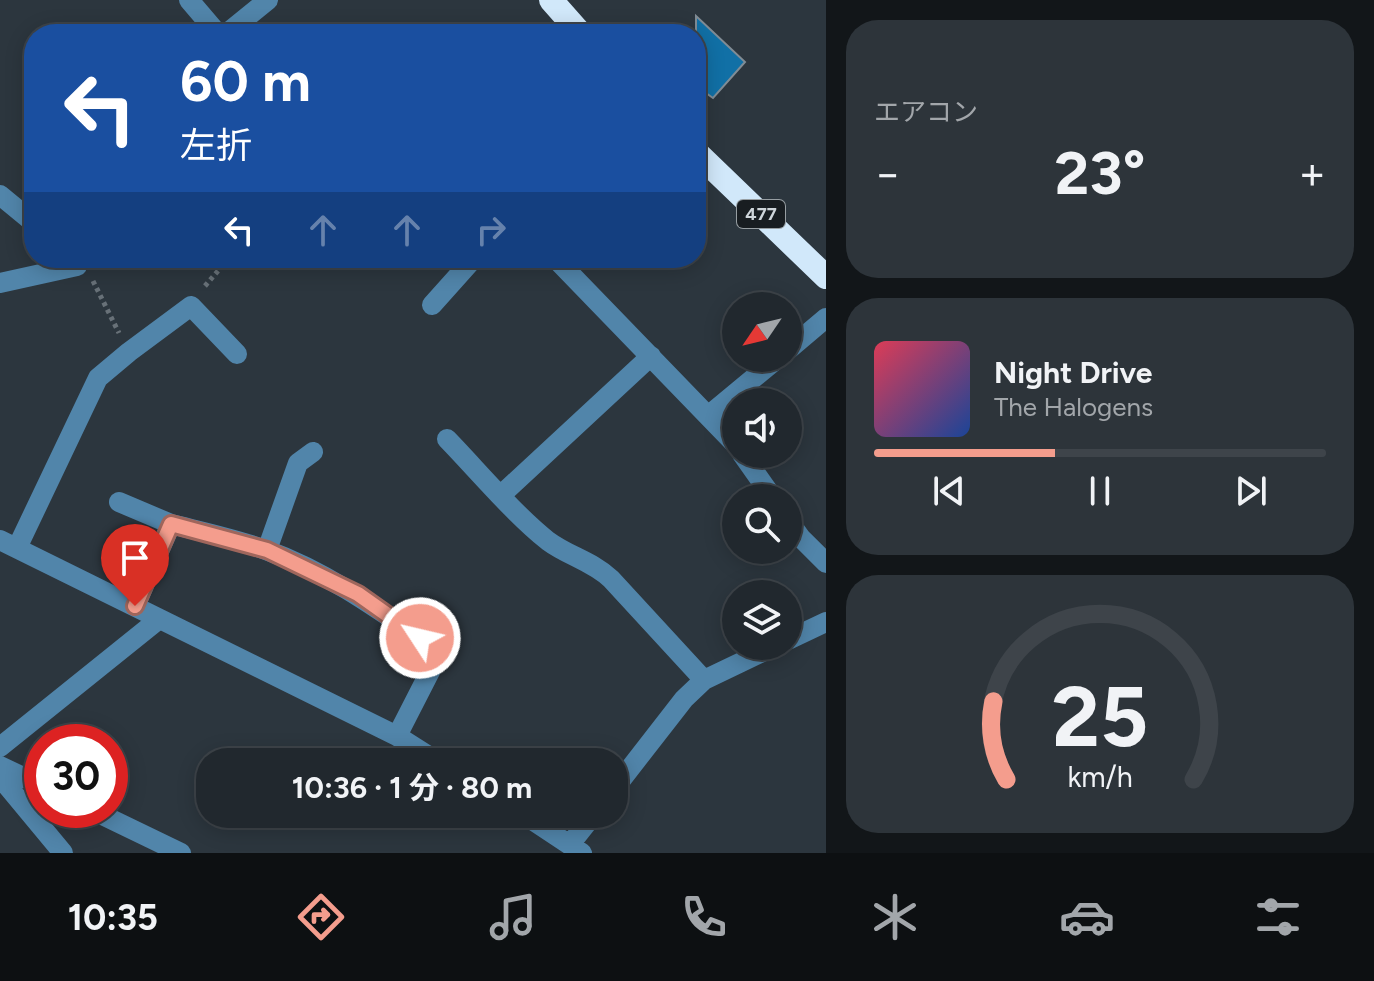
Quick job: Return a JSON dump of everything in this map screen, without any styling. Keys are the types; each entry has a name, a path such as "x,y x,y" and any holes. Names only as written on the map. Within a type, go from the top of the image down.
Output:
{"highway":[{"path":"551,0 572,24"},
{"name":"477","path":"706,162 826,277"}],"street":[{"path":"189,0 209,24"},
{"path":"238,24 268,0"},
{"path":"0,195 24,207"},
{"path":"0,283 52,268"},
{"path":"432,305 465,268"},
{"path":"564,268 722,430"},
{"path":"237,354 191,306 129,352 98,378 8,544 416,748"},
{"path":"802,338 826,318"},
{"path":"501,495 651,356"},
{"path":"708,416 761,372"},
{"path":"447,439 547,540 598,567 611,579 704,680"},
{"path":"267,550 298,463 313,452"},
{"path":"119,502 171,524 267,550 358,594 440,652 397,736"},
{"path":"135,606 171,524"},
{"path":"802,539 826,563"},
{"path":"0,747 158,620"},
{"path":"802,633 826,622"},
{"path":"628,771 684,699 704,680 746,660"},
{"path":"0,766 24,777"},
{"path":"0,777 63,853"},
{"path":"128,827 181,853"},
{"path":"545,828 576,848 587,828"}],"path":[{"path":"82,268 90,274 129,352"},
{"path":"191,306 199,291 220,268"}],"building":[{"path":"706,25 745,62 713,98 706,93"}],"route":[{"path":"135,606 171,524 267,550 358,594 420,638"}]}
